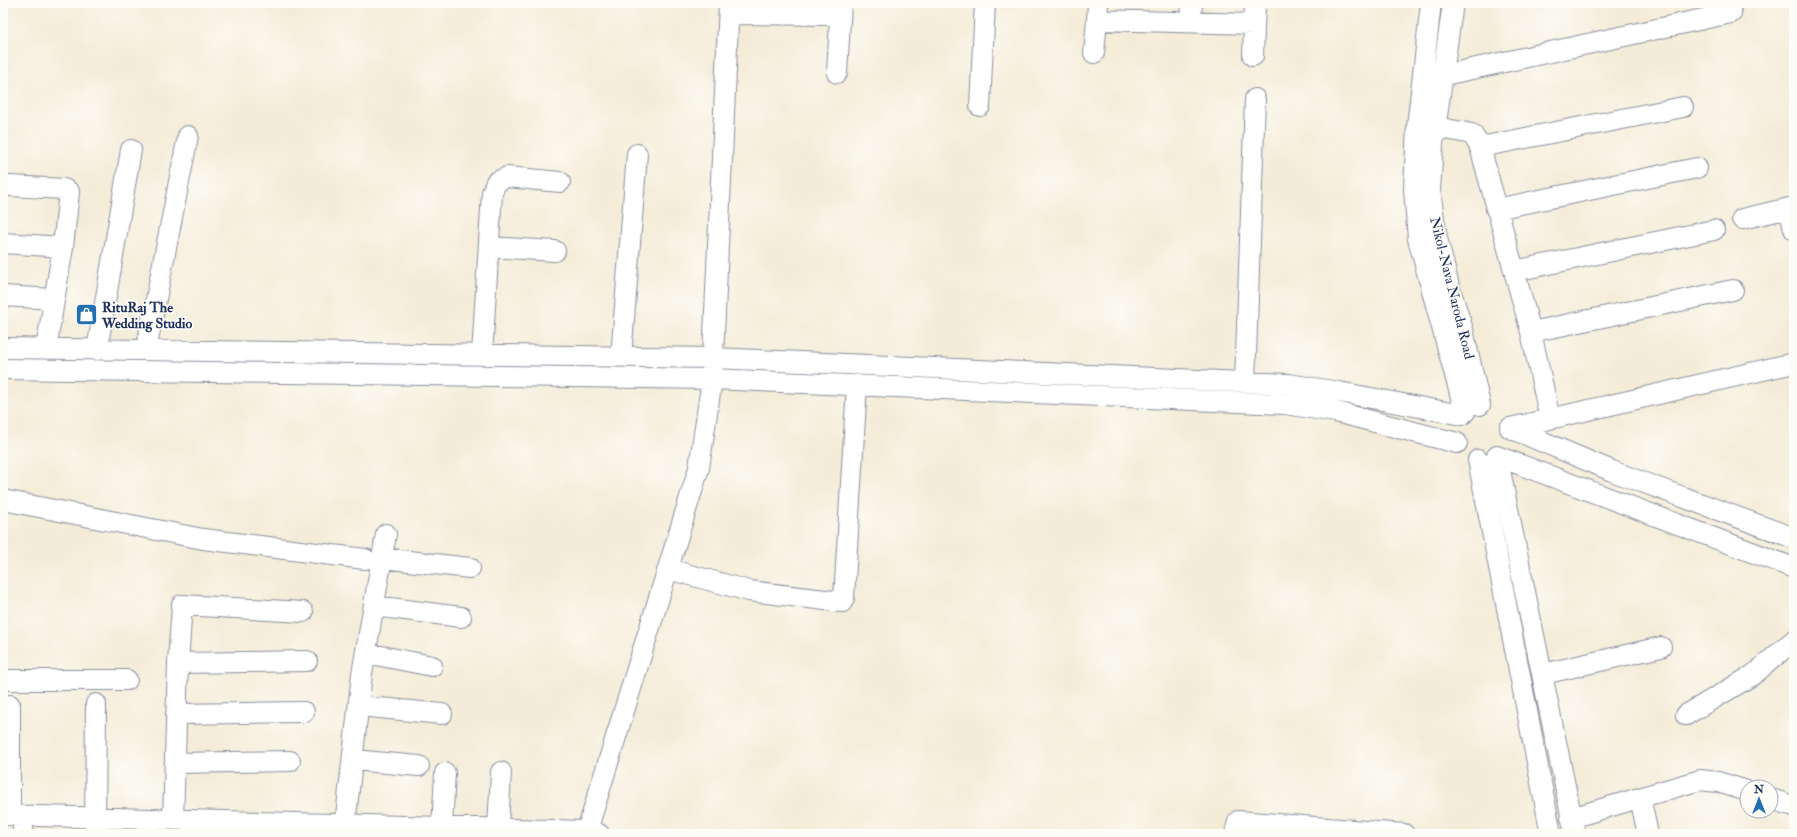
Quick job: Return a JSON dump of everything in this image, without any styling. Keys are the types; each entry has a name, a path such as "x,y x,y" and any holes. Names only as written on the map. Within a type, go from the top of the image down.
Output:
{"street":[{"path":"980,106 984,3"},
{"path":"1253,56 1255,3"},
{"path":"1431,3 1417,127 1414,189 1418,239 1486,413 1510,441 1505,449 1488,458"},
{"name":"Nikol-Nava Naroda Road","path":"1453,3 1436,127 1430,190 1436,238 1486,413"},
{"path":"10,705 15,820 95,826 167,824 215,827 414,830 442,827 467,831 498,828 518,831 590,833 699,468 712,379 729,8 840,9 837,73"},
{"path":"1094,53 1098,11 1191,12 1254,24"},
{"path":"1422,80 1731,13"},
{"path":"1245,382 1255,99"},
{"path":"1480,147 1683,107"},
{"path":"1436,127 1472,134 1480,147 1531,332 1550,419"},
{"path":"146,350 188,136"},
{"path":"97,350 131,150"},
{"path":"621,357 637,154"},
{"path":"1496,209 1698,168"},
{"path":"482,355 492,193 496,182 507,177 560,182"},
{"path":"10,186 64,189 69,192 63,247 46,349"},
{"path":"1742,219 1792,208 1794,230"},
{"path":"1514,271 1714,230"},
{"path":"3,243 63,247"},
{"path":"489,247 555,251"},
{"path":"1531,332 1733,290"},
{"path":"3,296 54,299"},
{"path":"3,348 713,358 1245,382 1288,384 1486,413 1550,419 1794,363"},
{"path":"3,369 712,379 1285,404 1336,412 1457,443"},
{"path":"668,569 750,591 842,602 844,598 857,385"},
{"path":"1486,413 1456,428 1455,434 1457,443 1462,451 1470,457 1488,458 1794,568"},
{"path":"1486,413 1612,471 1794,538"},
{"path":"1488,458 1543,674 1573,826 1640,798 1700,780 1718,782 1739,789"},
{"path":"1488,458 1551,834"},
{"path":"3,500 204,539 470,568"},
{"path":"345,829 359,706 374,606 374,558 386,534"},
{"path":"167,824 175,763 178,663 182,605 303,612"},
{"path":"374,606 461,617"},
{"path":"1686,715 1753,675 1794,640"},
{"path":"1543,674 1661,646"},
{"path":"366,653 432,666"},
{"path":"178,663 307,661"},
{"path":"3,680 127,680"},
{"path":"95,826 96,704"},
{"path":"359,706 442,714"},
{"path":"176,714 304,712"},
{"path":"352,760 419,766"},
{"path":"175,763 290,762"},
{"path":"498,828 501,772"},
{"path":"442,827 445,774"},
{"path":"1640,798 1648,834"},
{"path":"1779,801 1794,806"},
{"path":"1235,834 1238,820 1404,834"}],"place":[{"name":"RituRaj The Wedding Studio","path":"86,315"}]}
